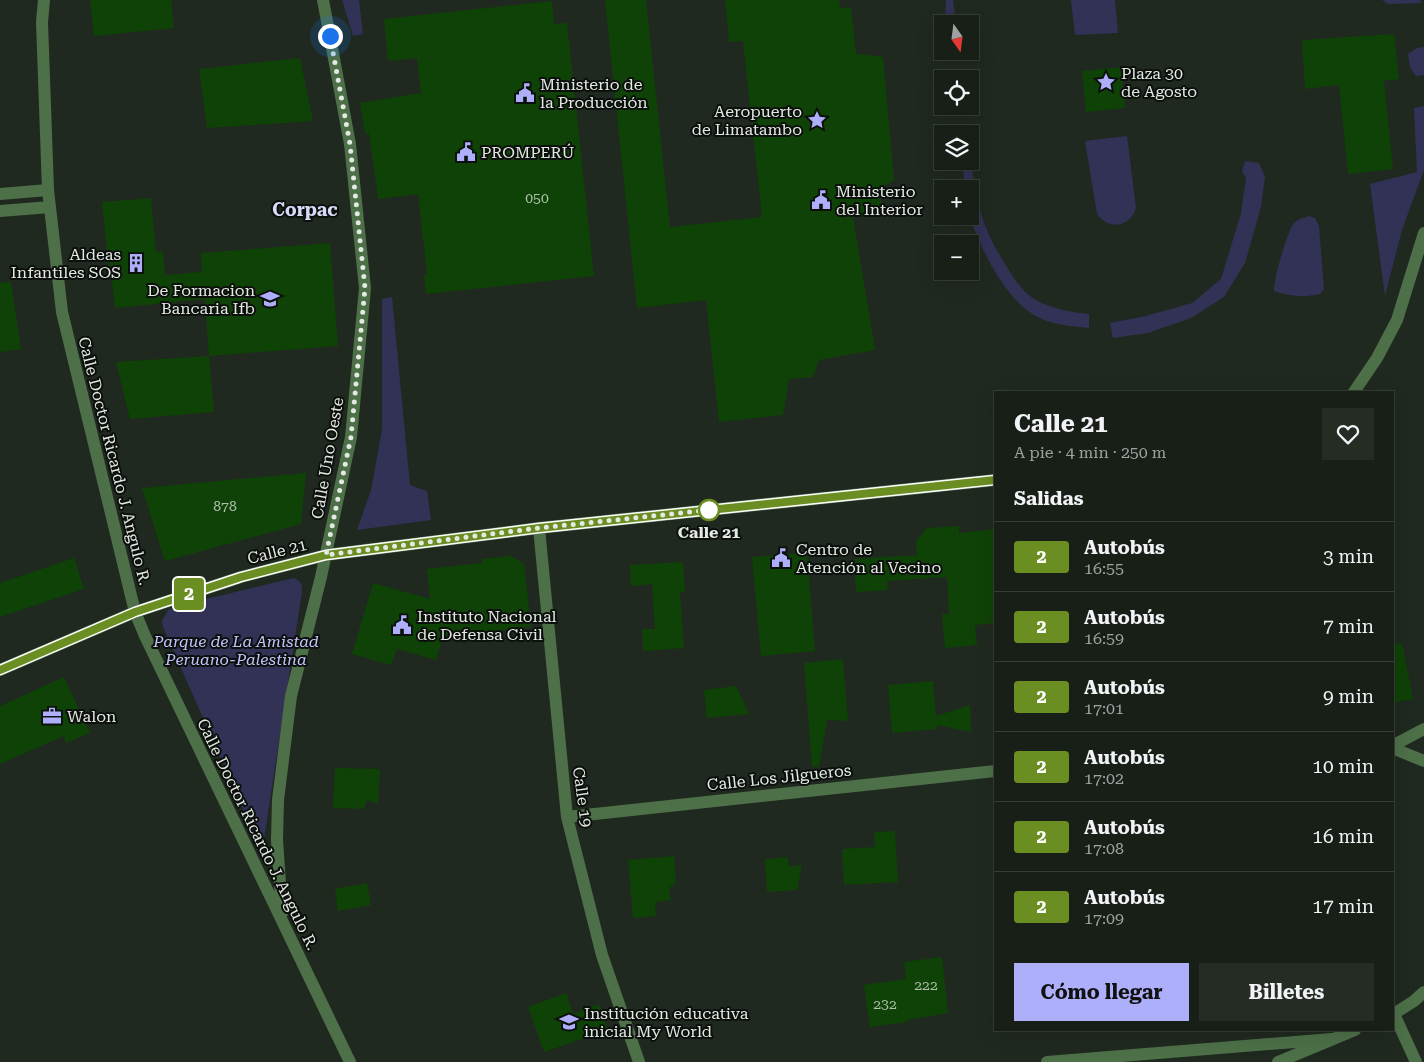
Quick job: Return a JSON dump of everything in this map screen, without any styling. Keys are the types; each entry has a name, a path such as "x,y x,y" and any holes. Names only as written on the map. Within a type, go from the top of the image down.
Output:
{"street":[{"name":"Calle Doctor Ricardo J. Angulo R.","path":"44,0 42,22 48,190 62,312 135,612 350,1062"},
{"name":"Calle Uno Oeste","path":"282,920 277,840 278,800 286,734 291,696 326,555 351,437 365,288 350,144 323,0"},
{"path":"0,194 48,190"},
{"path":"0,211 50,207"},
{"path":"1356,391 1397,320 1424,232"},
{"name":"Calle 21","path":"0,670 135,612 241,577 326,555 539,528 994,480"},
{"name":"Calle 19","path":"539,528 567,817 602,955 639,1062"},
{"path":"1394,746 1424,729"},
{"path":"1394,748 1424,761"},
{"name":"Calle Los Jilgueros","path":"567,817 994,771"},
{"path":"1394,1014 1424,992"},
{"path":"1394,1017 1416,1062"},
{"path":"1278,1062 1353,1031"},
{"path":"1047,1062 1332,1040"}],"green space":[{"path":"342,0 359,0 363,34 353,36"},
{"path":"946,0 953,0 955,15 945,15"},
{"path":"1071,0 1115,0 1118,33 1075,35"},
{"path":"1382,0 1420,0 1422,3 1388,4"},
{"path":"1424,47 1424,75 1416,76 1410,67 1408,54 1417,48"},
{"path":"1424,106 1424,170 1402,230 1385,296 1370,184 1417,172 1414,108"},
{"path":"1127,136 1136,208 1129,220 1124,223 1107,223 1097,214 1085,141"},
{"path":"1245,161 1259,163 1265,177 1261,207 1245,263 1224,297 1191,318 1148,333 1113,338 1110,323 1146,316 1192,303 1221,279 1241,213 1246,178 1242,171"},
{"path":"963,170 972,170 974,180 964,180"},
{"path":"979,205 991,239 1012,276 1026,293 1034,299 1061,310 1089,314 1089,328 1047,321 1024,308 1004,286 995,272 979,240 979,235 977,235 973,225 979,225"},
{"path":"1309,216 1315,218 1319,226 1324,289 1320,294 1307,296 1274,291 1278,267 1291,227 1297,220"},
{"path":"392,297 410,485 427,491 431,520 357,530 371,490 382,430 382,299"},
{"name":"Parque de La Amistad Peruano-Palestina","path":"294,578 301,583 302,592 264,839 258,841 162,621 168,610 177,606"}],"building":[{"path":"90,0 171,0 174,28 94,36"},
{"name":"Ministerio del Interior","path":"605,0 646,0 670,227 762,217 743,41 729,42 725,0 839,0 840,8 851,7 856,54 883,57 894,180 879,189 883,212 853,217 875,350 819,360 813,377 789,379 783,415 719,422 706,300 637,308"},
{"path":"552,1 554,24 567,23 594,276 426,294 424,275 427,274 418,194 378,199 369,133 365,134 360,103 421,93 417,58 388,61 384,19"},
{"path":"1394,34 1399,79 1384,81 1393,169 1348,174 1339,85 1305,89 1302,40"},
{"path":"300,58 313,121 207,128 199,69"},
{"path":"1121,67 1125,108 1086,112 1082,71"},
{"name":"De Formacion Bancaria Ifb","path":"151,198 156,252 163,251 165,275 202,272 201,253 330,243 338,346 209,356 205,299 115,308 102,202"},
{"path":"11,282 21,349 0,352 0,283"},
{"path":"209,356 214,412 130,419 116,362"},
{"path":"306,473 301,524 165,561 142,488"},
{"path":"959,526 959,533 994,529 994,623 975,625 977,645 945,648 942,614 949,614 947,577 887,581 888,590 856,592 854,559 917,555 916,541 927,528"},
{"path":"807,553 815,651 761,656 752,557"},
{"path":"511,556 524,564 531,627 443,636 436,660 397,649 391,665 352,654 373,583 430,599 427,569 482,563 482,559"},
{"path":"74,558 84,589 0,617 0,583"},
{"path":"683,562 685,592 680,592 684,648 643,651 642,629 655,629 652,584 631,586 630,565"},
{"path":"1402,643 1413,699 1394,703 1394,644"},
{"path":"843,659 848,721 827,720 819,767 812,767 804,663"},
{"name":"Walon","path":"64,677 90,733 66,743 64,736 0,764 0,706"},
{"path":"933,681 936,716 970,705 971,732 937,725 937,729 892,733 888,685"},
{"path":"736,686 749,714 707,718 704,690"},
{"path":"335,768 380,769 378,804 367,800 364,809 333,808"},
{"path":"895,831 898,882 844,885 842,849 875,847 874,832"},
{"path":"674,856 676,883 669,888 671,900 655,902 656,916 633,918 628,860"},
{"path":"788,857 788,866 802,865 797,890 767,892 765,859"},
{"path":"367,883 371,905 338,911 335,889"},
{"path":"942,957 948,1013 907,1020 907,1022 870,1027 864,985 906,979 904,962"},
{"name":"Institución educativa inicial My World","path":"566,993 573,1014 599,1004 608,1030 544,1052 528,1007"}],"bus line":[{"name":"2","path":"0,670 135,612 241,577 326,555 539,528 994,480"}],"place":[{"name":"Plaza 30 de Agosto","path":"1106,82"},
{"name":"Ministerio de la Producción","path":"525,93"},
{"name":"Aeropuerto de Limatambo","path":"817,120"},
{"name":"PROMPERÚ","path":"466,152"},
{"name":"Ministerio del Interior","path":"821,200"},
{"name":"Aldeas Infantiles SOS","path":"136,263"},
{"name":"De Formacion Bancaria Ifb","path":"270,299"},
{"name":"Calle 21","path":"709,510"},
{"name":"Centro de Atención al Vecino","path":"781,558"},
{"name":"Instituto Nacional de Defensa Civil","path":"402,625"},
{"name":"Walon","path":"52,716"},
{"name":"Institución educativa inicial My World","path":"569,1022"}],"district":[{"name":"Corpac","path":"305,210"}],"route":[{"path":"330,36 350,144 365,288 351,437 326,555 539,528 709,510"}]}
